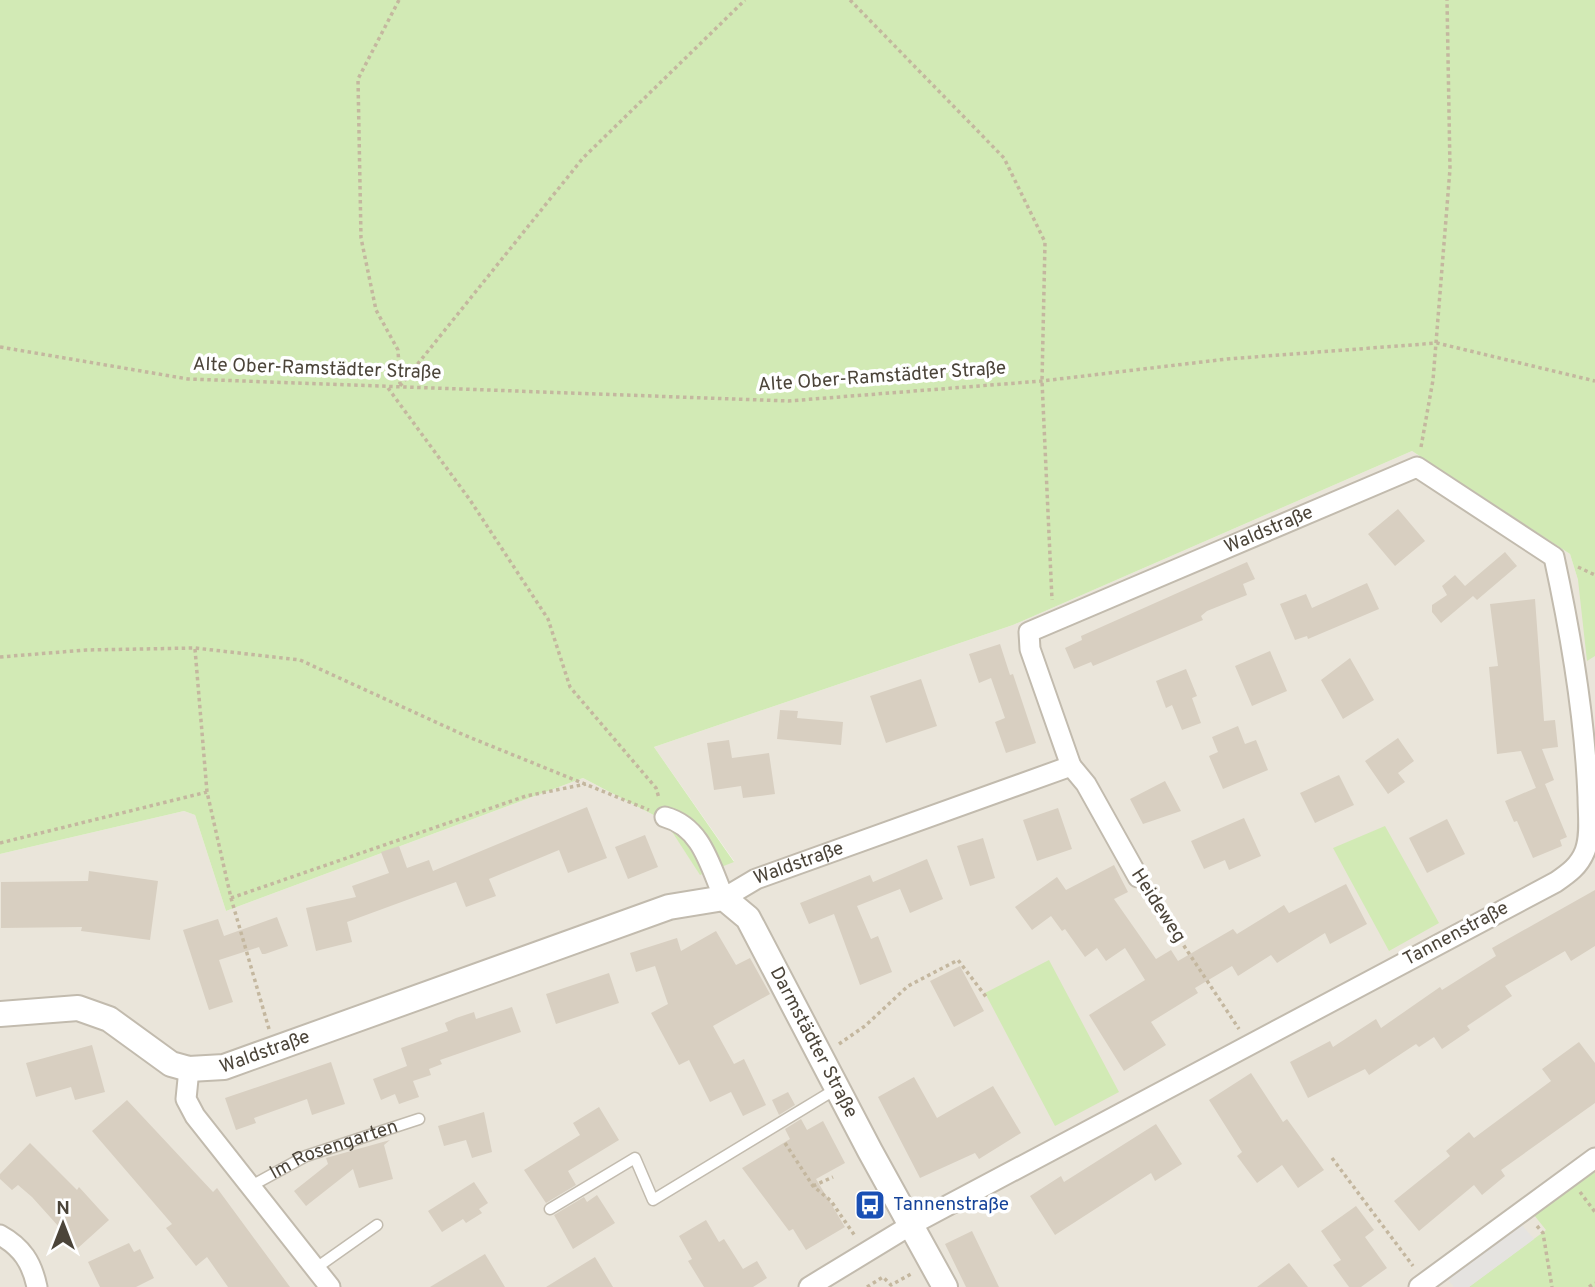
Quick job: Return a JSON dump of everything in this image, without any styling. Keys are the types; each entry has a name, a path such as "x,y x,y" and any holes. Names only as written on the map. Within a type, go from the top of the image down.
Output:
{"street":[{"name":"Waldstraße","path":"0,1014 78,1008 109,1019 172,1064 189,1069 224,1067 276,1051 670,907 724,898 756,879 1071,766 1028,641 1028,632 1417,467"},
{"name":"Tannenstraße","path":"809,1287 911,1226 1556,881 1577,866 1586,849 1590,750 1554,557 1417,467"},
{"name":"Heideweg","path":"1071,766 1086,784 1138,877"},
{"name":"Darmstädter Straße","path":"665,817 684,822 699,842 724,898 748,918 836,1089 945,1287"},
{"name":"Im Rosengarten","path":"189,1069 186,1099 195,1116 330,1287"},
{"path":"1422,1284 1595,1158"},
{"path":"0,1235 15,1243 26,1256 37,1287"}],"lane":[{"path":"550,1209 635,1158 653,1200 836,1089"},
{"name":"Im Rosengarten","path":"251,1186 306,1156 419,1119"},
{"path":"316,1268 377,1225"}],"path":[{"path":"399,0 358,79 361,237 376,310 398,350 400,386"},
{"path":"400,386 583,158 745,0"},
{"path":"850,0 1004,158 1045,242 1042,381 1053,620"},
{"path":"1417,467 1437,343 1450,169 1447,0"},
{"name":"Alte Ober-Ramstädter Straße","path":"0,347 188,379 789,401 1042,381 1227,359 1437,343 1595,381"},
{"path":"387,387 470,499 548,619 570,687 656,788 665,817"},
{"path":"0,657 86,650 195,648 300,660 464,734 665,817"},
{"path":"195,648 207,792 231,898 276,1051"},
{"path":"231,898 526,796 588,783"},
{"path":"0,843 207,792"},
{"name":"Heideweg","path":"1138,877 1249,1043"},
{"path":"820,1058 865,1026 908,986 958,960 987,998"},
{"path":"785,1143 813,1186 831,1201 866,1252"},
{"path":"1332,1158 1422,1284"},
{"path":"813,1186 833,1177"},
{"path":"1524,1210 1543,1233 1552,1287"},
{"path":"867,1287 883,1276 891,1285 931,1262"},
{"path":"1589,1287 1595,1283"}],"shaded area":[{"path":"1412,451 1570,554 1578,580 1595,587 1595,1287 0,1287 0,854 184,811 195,815 226,911 583,778 665,821 700,874 734,861 654,747 1013,625"},
{"path":"1514,1216 1534,1239 1469,1287 1454,1287 1441,1271"}],"green space":[{"path":"0,0 1595,0 1595,656 1587,661 1578,580 1570,554 1412,451 1013,625 654,747 734,862 700,875 665,821 583,778 226,911 195,815 184,811 0,854"},
{"path":"1385,826 1439,923 1389,951 1333,848"},
{"path":"1049,960 1119,1092 1055,1126 985,993"},
{"path":"1595,1170 1595,1287 1469,1287 1546,1230 1534,1215"}],"building":[{"path":"1398,509 1425,541 1395,566 1368,534"},
{"path":"1505,552 1517,566 1477,600 1473,596 1441,623 1432,612 1432,605 1447,595 1442,586 1455,575 1465,586"},
{"path":"1247,562 1255,579 1243,584 1247,595 1207,611 1201,616 1203,620 1093,666 1091,662 1074,669 1065,648 1082,640 1081,636"},
{"path":"1367,583 1379,609 1308,639 1307,636 1295,640 1280,604 1306,594 1312,608"},
{"path":"1535,599 1544,721 1555,720 1558,747 1542,749 1554,780 1536,788 1521,751 1497,754 1489,667 1498,666 1490,604"},
{"path":"1000,644 1036,743 1006,753 995,722 1005,718 991,678 979,683 969,654"},
{"path":"1270,651 1287,691 1252,706 1235,666"},
{"path":"1350,658 1374,700 1343,719 1321,680"},
{"path":"1186,669 1197,696 1192,698 1201,723 1182,730 1172,705 1166,708 1156,681"},
{"path":"921,679 937,726 886,743 870,696"},
{"path":"780,710 798,711 797,718 843,722 841,745 777,739"},
{"path":"1238,726 1245,744 1256,740 1268,770 1223,789 1209,756 1218,752 1212,737"},
{"path":"1398,738 1414,761 1398,773 1405,782 1388,794 1365,761"},
{"path":"729,740 732,758 769,753 775,794 743,798 741,786 714,790 707,743"},
{"path":"1339,775 1354,805 1315,823 1300,793"},
{"path":"1165,781 1181,811 1143,824 1130,799"},
{"path":"1545,784 1567,837 1560,840 1562,846 1533,858 1505,801"},
{"path":"587,807 607,858 568,873 559,850 489,879 496,896 466,907 456,882 347,922 352,942 316,951 306,908 356,897 352,886 389,873 381,852 399,846 407,868 429,860 433,871"},
{"path":"1058,808 1072,849 1037,861 1023,820"},
{"path":"1244,818 1261,856 1229,870 1225,860 1204,869 1191,841"},
{"path":"1447,819 1465,854 1427,873 1409,838"},
{"path":"645,835 658,867 628,879 615,847"},
{"path":"983,838 995,878 970,886 957,846"},
{"path":"927,859 943,899 910,913 900,889 857,906 871,939 878,936 892,972 860,985 834,914 809,924 800,903 870,875 873,882"},
{"path":"1114,865 1128,892 1114,899 1156,959 1171,950 1178,961 1233,929 1237,934 1284,905 1289,913 1346,884 1367,924 1330,944 1325,933 1277,963 1271,955 1238,976 1232,966 1195,988 1198,993 1151,1022 1166,1045 1124,1071 1089,1015 1145,980 1125,948 1106,961 1097,948 1085,957 1065,929 1062,931 1051,916 1032,930 1015,907 1057,877 1066,890"},
{"path":"89,871 158,881 150,940 81,931 82,927 1,928 1,882 88,881"},
{"path":"1595,890 1595,946 1571,961 1565,951 1505,986 1512,996 1467,1026 1470,1030 1442,1049 1434,1037 1419,1047 1416,1044 1369,1075 1365,1069 1308,1098 1290,1062 1330,1041 1333,1047 1376,1019 1381,1028 1440,987 1442,990 1496,956 1492,948"},
{"path":"277,917 288,946 265,954 262,954 259,947 219,960 233,1002 209,1010 183,930 218,919 224,936"},
{"path":"716,931 736,965 750,958 770,994 713,1026 734,1064 744,1059 766,1105 743,1116 731,1092 710,1102 689,1060 679,1065 651,1013 668,1004 655,966 636,972 630,953 677,938 681,951"},
{"path":"960,966 984,1011 954,1027 930,981"},
{"path":"609,973 619,1003 556,1024 546,994"},
{"path":"512,1007 521,1032 440,1060 442,1064 429,1069 431,1075 413,1081 419,1097 399,1104 395,1094 381,1100 373,1079 407,1066 401,1048 448,1031 445,1023 456,1018 474,1012 476,1019"},
{"path":"1579,1042 1595,1063 1595,1103 1501,1170 1505,1176 1482,1195 1474,1185 1419,1231 1394,1201 1450,1156 1446,1151 1469,1132 1474,1138 1551,1081 1542,1069"},
{"path":"92,1045 105,1092 75,1100 71,1087 36,1097 26,1063"},
{"path":"331,1062 345,1104 312,1115 307,1099 254,1118 256,1123 236,1130 225,1098"},
{"path":"1251,1073 1283,1122 1287,1119 1324,1170 1298,1188 1282,1165 1257,1183 1237,1156 1242,1152 1209,1100"},
{"path":"914,1077 937,1118 993,1086 1021,1133 979,1159 975,1153 920,1178 878,1097"},
{"path":"788,1092 795,1105 779,1115 772,1100"},
{"path":"127,1100 213,1192 217,1188 290,1287 228,1287 207,1257 196,1266 166,1228 172,1224 92,1131"},
{"path":"599,1107 619,1140 568,1171 576,1185 546,1203 524,1170 580,1135 573,1123"},
{"path":"484,1112 492,1152 472,1158 466,1140 444,1146 438,1126"},
{"path":"801,1119 807,1130 823,1121 845,1163 816,1179 845,1227 806,1250 793,1229 789,1231 742,1168 790,1139 785,1129"},
{"path":"1156,1124 1182,1164 1155,1181 1151,1173 1055,1235 1030,1196 1061,1176 1064,1182"},
{"path":"390,1140 384,1145 393,1179 359,1188 353,1169 306,1206 294,1191 328,1164 326,1158"},
{"path":"30,1143 77,1190 79,1187 109,1220 78,1248 32,1197 18,1185 12,1190 0,1179 0,1174"},
{"path":"474,1182 488,1203 479,1209 482,1213 466,1223 463,1219 442,1232 428,1211"},
{"path":"597,1195 615,1223 573,1249 554,1215 584,1197 587,1202"},
{"path":"1356,1206 1374,1230 1365,1237 1387,1268 1361,1287 1349,1287 1333,1265 1341,1260 1321,1231"},
{"path":"706,1220 719,1242 724,1239 743,1269 757,1261 767,1278 753,1287 704,1287 688,1261 692,1259 679,1236"},
{"path":"972,1231 999,1287 966,1287 945,1244"},
{"path":"129,1243 134,1252 140,1249 154,1278 136,1287 100,1287 88,1262"},
{"path":"485,1254 505,1287 430,1287"},
{"path":"595,1257 613,1287 546,1287"},
{"path":"1289,1263 1308,1287 1257,1287"}],"place":[{"name":"Tannenstraße","path":"870,1205"}]}
